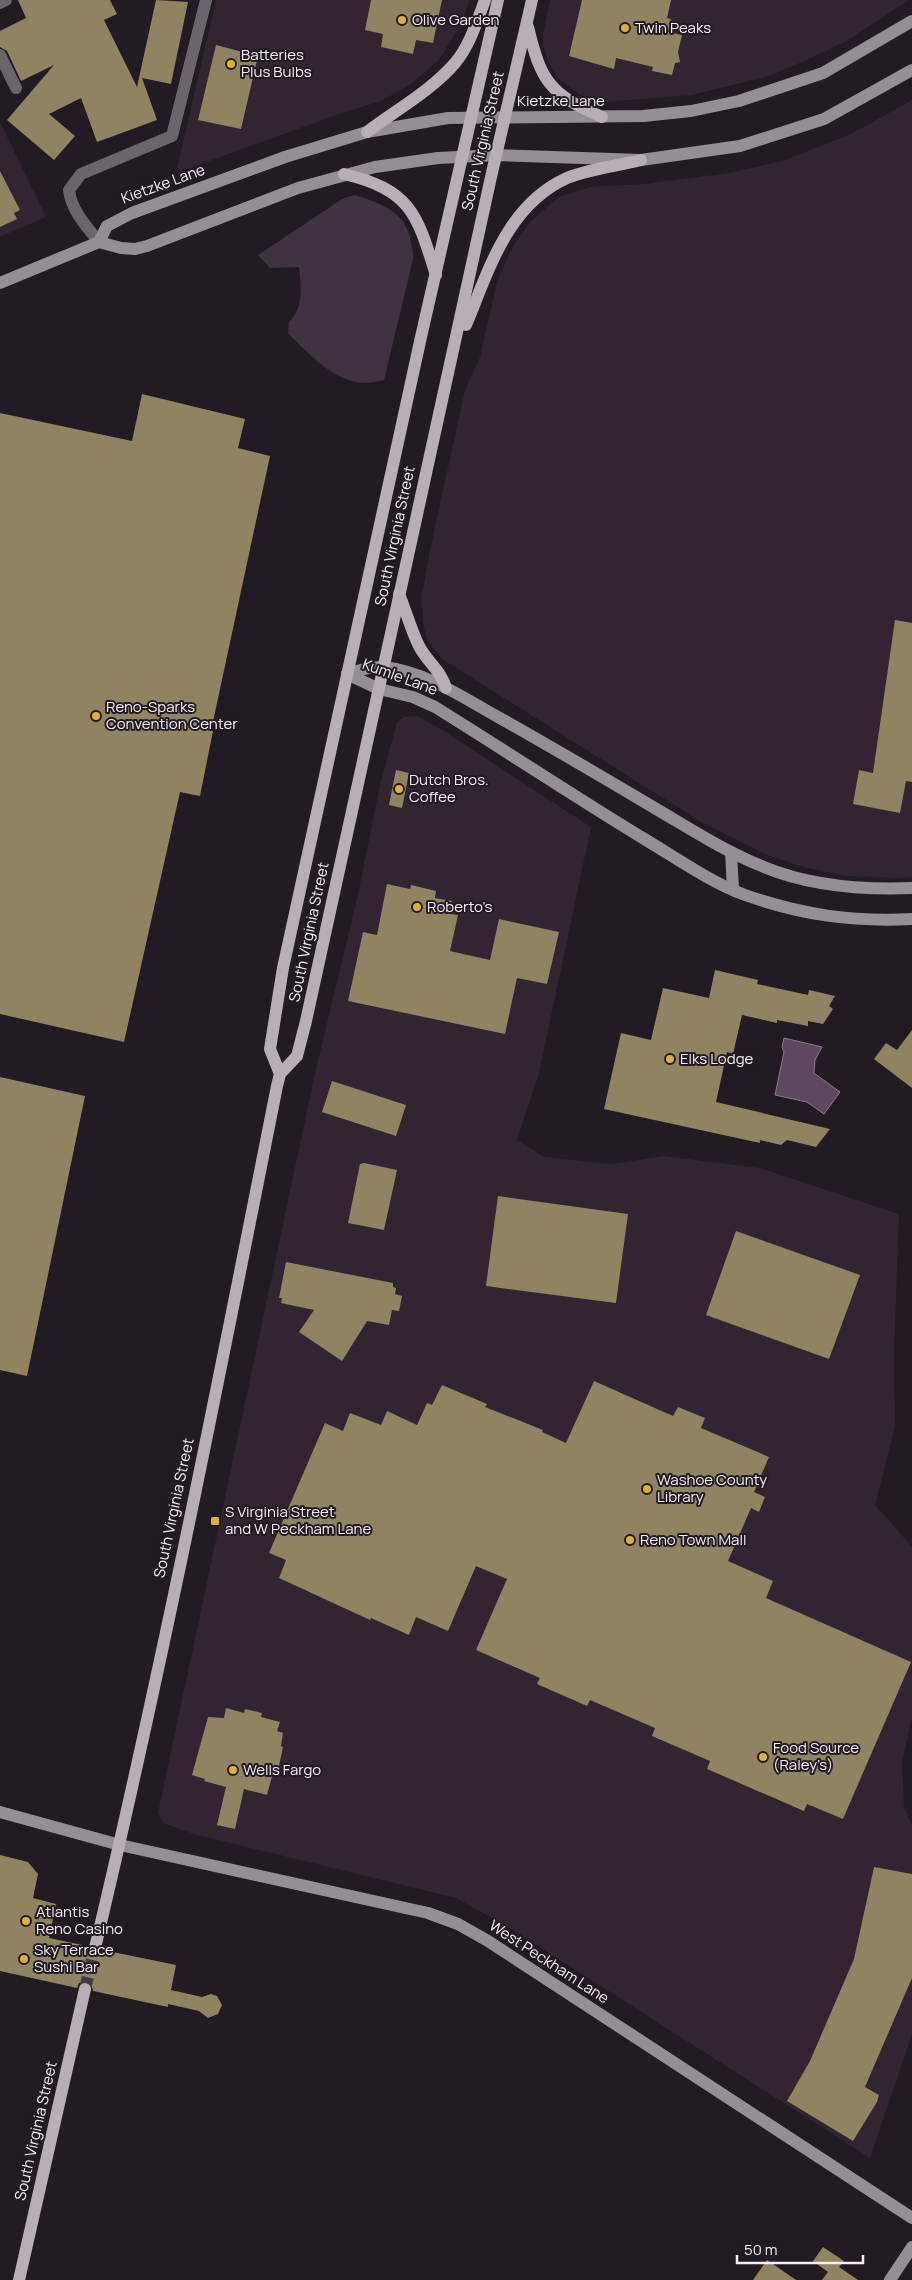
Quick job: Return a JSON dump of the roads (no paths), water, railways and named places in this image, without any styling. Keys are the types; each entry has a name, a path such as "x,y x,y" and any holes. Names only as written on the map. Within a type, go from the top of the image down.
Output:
{"main road":[{"path":"367,132 423,90 455,62 466,46 485,0"},
{"name":"South Virginia Street","path":"280,1074 270,1049 278,993 421,336 464,156 498,0"},
{"name":"South Virginia Street","path":"95,1948 120,1845 224,1358 280,1074 297,1056 306,1021 496,155 532,0"},
{"path":"527,24 534,54 549,84 558,94 574,105 602,117"},
{"path":"453,355 500,244 523,210 535,197 568,178 641,160"},
{"path":"344,174 366,180 400,197 413,212 421,228 436,276"},
{"path":"399,594 419,645 426,657 437,667 446,688"},
{"name":"South Virginia Street","path":"19,2280 86,1990"}],"street":[{"path":"0,3 6,0"},
{"path":"206,0 172,136 81,174 69,190 69,197 84,224 99,242 134,250 298,188 375,167 464,156 496,155 641,160 740,146 774,137 824,119 912,70"},
{"name":"Kietzke Lane","path":"99,242 107,226 132,213 293,154 367,132 448,118 602,117 690,111 739,101 823,73 912,21"},
{"path":"0,55 16,88"},
{"path":"0,283 99,242"},
{"name":"Kumle Lane","path":"348,674 364,669 383,667 425,678 561,752 731,852 765,868 800,879 838,886 877,889 912,888"},
{"name":"Kumle Lane","path":"348,674 379,689 413,697 435,707 611,819 709,878 733,889 791,909 832,918 874,921 912,919"},
{"path":"731,852 733,889"},
{"name":"West Peckham Lane","path":"0,1812 120,1845 428,1913 458,1924 488,1941 912,2218"},
{"path":"890,2280 912,2247"}],"tunnel":[{"path":"85,1989 95,1948"}],"place":[{"name":"Olive Garden","path":"402,20"},
{"name":"Twin Peaks","path":"625,28"},
{"name":"Batteries Plus Bulbs","path":"231,64"},
{"name":"Reno-Sparks Convention Center","path":"96,716"},
{"name":"Dutch Bros. Coffee","path":"399,789"},
{"name":"Roberto's","path":"417,907"},
{"name":"Elks Lodge","path":"670,1059"},
{"name":"Washoe County Library","path":"647,1489"},
{"name":"S Virginia Street and W Peckham Lane","path":"215,1521"},
{"name":"Reno Town Mall","path":"630,1540"},
{"name":"Food Source (Raley's)","path":"763,1757"},
{"name":"Wells Fargo","path":"233,1770"},
{"name":"Atlantis Reno Casino","path":"26,1921"},
{"name":"Sky Terrace Sushi Bar","path":"24,1959"}]}
